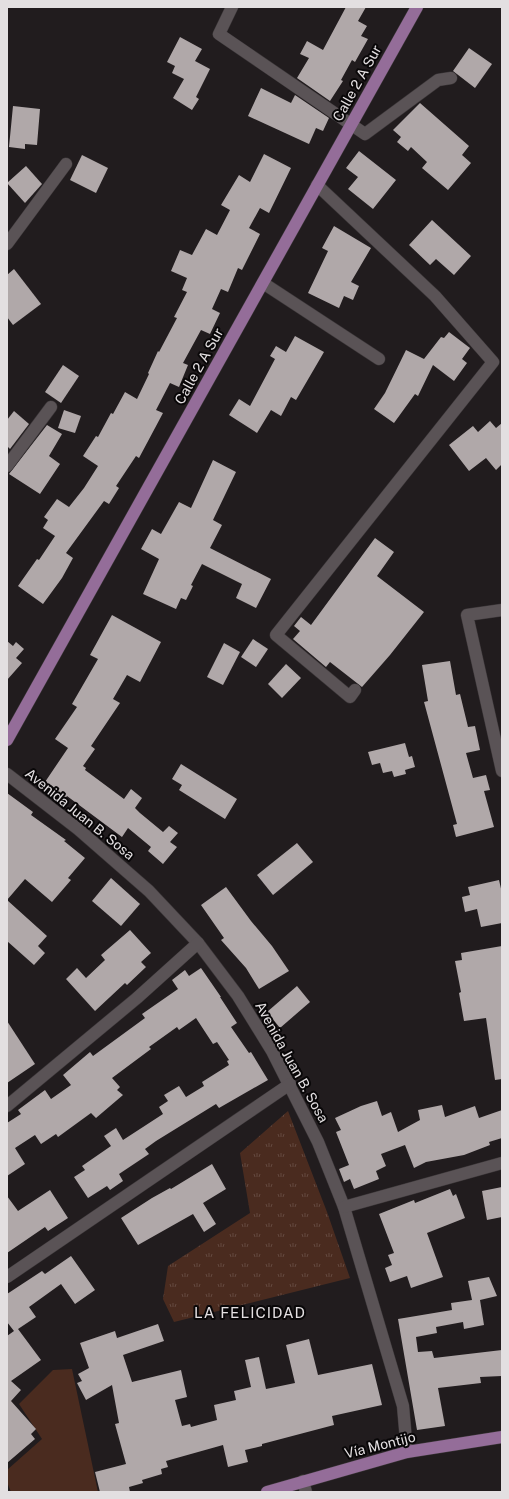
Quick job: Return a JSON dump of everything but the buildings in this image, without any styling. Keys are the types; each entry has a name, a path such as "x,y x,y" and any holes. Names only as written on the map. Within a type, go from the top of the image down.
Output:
{"main road":[{"name":"Calle 2 A Sur","path":"7,740 417,7"},
{"name":"Vía Montijo","path":"267,1492 304,1486 407,1452 502,1437"}],"street":[{"path":"232,7 219,34 365,134 438,80 451,78"},
{"path":"7,244 66,164"},
{"path":"317,185 435,296 493,362 276,635 350,697 355,690"},
{"path":"263,283 379,359"},
{"path":"7,466 51,407"},
{"path":"502,610 467,615 502,771"},
{"name":"Avenida Juan B. Sosa","path":"7,774 78,829 149,891 198,943 238,996 272,1051 318,1142 344,1207 403,1406 407,1452"},
{"path":"7,1106 137,998 198,943"},
{"path":"7,1277 290,1084"},
{"path":"344,1207 502,1163"}],"green space":[{"path":"288,1111 327,1212 350,1278 174,1322 163,1299 168,1266 250,1213 240,1153"},
{"path":"72,1369 98,1492 11,1492 7,1482 7,1470 42,1439 19,1404 53,1370"}],"district":[{"name":"LA FELICIDAD","path":"250,1312"}]}
